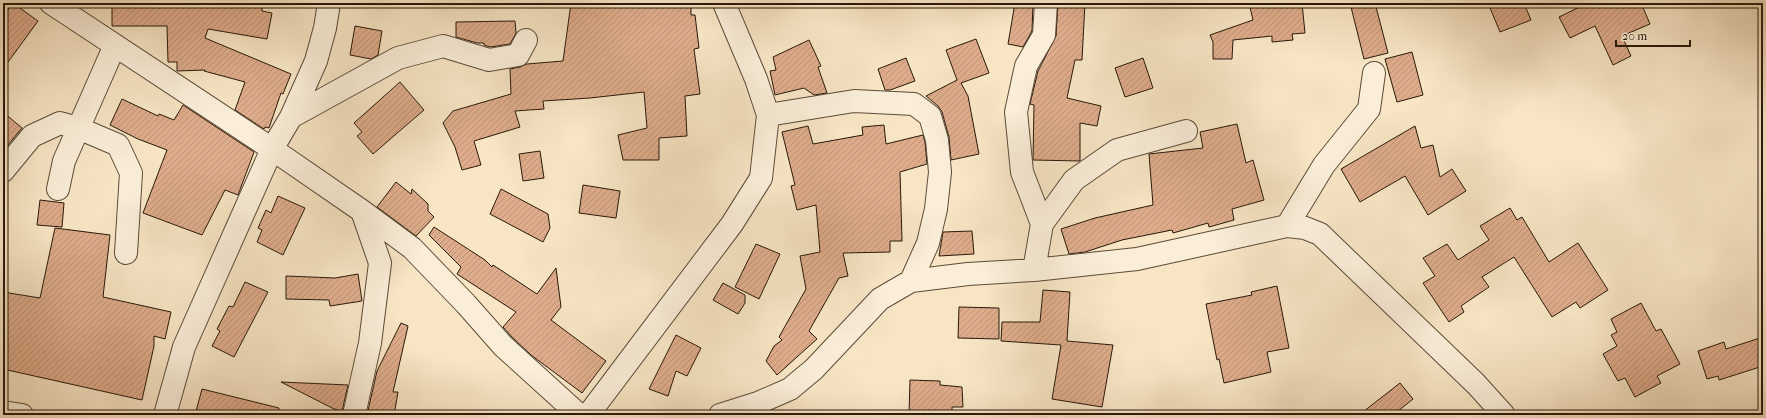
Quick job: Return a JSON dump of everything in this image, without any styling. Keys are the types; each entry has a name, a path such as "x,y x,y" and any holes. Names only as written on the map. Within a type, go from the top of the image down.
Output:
{"street":[{"path":"51,3 272,149 362,211 412,248 466,304 503,346 579,415"},
{"path":"165,415 184,346 272,149 291,117 316,61 325,28 329,3"},
{"path":"588,415 732,224 761,178 768,115 756,78 724,3"},
{"path":"1042,224 1022,172 1016,112 1026,66 1044,35 1046,3"},
{"path":"291,117 398,58 443,46 489,60 518,55 526,40"},
{"path":"58,189 64,161 115,45"},
{"path":"1287,226 1324,165 1369,109 1374,73"},
{"path":"768,115 861,102 914,104 930,116 937,140 940,172 936,209 928,243 911,281"},
{"path":"3,171 32,136 60,123 78,128 118,145 131,173 126,254"},
{"path":"1034,270 1042,224 1074,180 1117,150 1186,131"},
{"path":"354,415 370,343 380,263 362,211"},
{"path":"720,415 758,403 790,389 814,369 880,299 911,281 968,274 1034,270 1137,259 1287,226 1305,228 1320,234 1476,384 1504,415"},
{"path":"3,412 22,415"}],"building":[{"path":"13,3 38,21 3,69 3,17"},
{"path":"112,3 262,3 262,11 272,13 267,39 208,29 205,38 291,74 283,94 281,93 269,128 265,127 264,129 235,110 245,82 204,71 205,70 177,71 177,62 168,62 167,26 112,26"},
{"path":"571,3 691,3 691,15 695,15 699,48 694,49 700,94 685,96 687,136 659,138 659,160 623,160 618,135 647,128 644,92 543,101 544,109 515,111 520,127 474,141 481,165 462,170 455,147 443,123 453,111 511,94 510,69 527,64 563,61"},
{"path":"1015,3 1033,3 1032,31 1023,47 1008,44"},
{"path":"1058,3 1085,3 1082,60 1075,60 1067,98 1101,106 1097,126 1080,123 1080,161 1033,160 1034,105 1030,104 1038,71 1056,36"},
{"path":"1249,3 1302,3 1305,33 1292,34 1293,40 1272,42 1272,36 1233,40 1232,59 1213,59 1213,42 1210,35 1253,20"},
{"path":"1350,3 1375,3 1388,53 1364,59"},
{"path":"1488,3 1524,3 1531,20 1500,32"},
{"path":"1588,3 1641,3 1650,24 1622,36 1631,56 1613,65 1595,26 1570,38 1559,17"},
{"path":"515,21 516,33 510,44 490,47 484,45 484,43 477,43 456,37 456,22"},
{"path":"355,26 382,31 378,55 371,59 350,55"},
{"path":"976,39 989,73 961,83 968,96 979,154 951,160 949,137 942,112 938,106 926,96 957,80 946,50"},
{"path":"809,40 821,66 818,67 827,93 814,95 804,88 775,95 770,71 776,70 773,57"},
{"path":"1412,52 1423,95 1397,102 1385,59"},
{"path":"906,58 915,81 890,90 885,90 878,69"},
{"path":"1143,58 1153,88 1125,97 1115,68"},
{"path":"400,82 424,110 373,154 357,136 362,132 354,123"},
{"path":"122,99 158,116 159,114 174,120 183,105 254,152 238,195 225,190 202,235 143,213 167,150 138,139 110,125"},
{"path":"3,112 22,128 3,151"},
{"path":"1237,124 1246,163 1253,160 1264,200 1232,209 1234,220 1209,227 1208,223 1173,233 1172,230 1122,240 1085,252 1069,254 1061,229 1095,218 1153,205 1149,154 1203,148 1200,132"},
{"path":"884,125 886,144 923,135 925,142 927,164 900,172 902,241 890,241 890,252 843,253 848,276 839,278 809,331 817,339 777,375 766,361 774,346 782,340 779,337 806,289 800,256 820,252 816,205 797,210 791,186 795,185 782,132 808,126 813,144 863,135 862,127"},
{"path":"1415,126 1421,148 1433,145 1440,177 1452,169 1466,191 1428,215 1405,176 1360,202 1341,169"},
{"path":"540,151 544,178 523,181 519,154"},
{"path":"396,182 411,194 412,189 428,204 428,211 434,217 416,236 377,207"},
{"path":"583,185 620,191 616,218 579,213"},
{"path":"501,189 548,214 550,228 543,242 490,214"},
{"path":"278,196 305,208 283,255 257,242 262,230 258,228 266,210 271,213"},
{"path":"40,200 64,203 62,227 37,225"},
{"path":"1510,208 1517,220 1522,217 1549,262 1578,243 1608,290 1580,308 1576,302 1552,317 1514,257 1482,277 1489,287 1461,306 1464,312 1449,322 1423,283 1435,276 1423,258 1447,244 1458,260 1489,240 1480,226"},
{"path":"434,227 485,260 492,267 493,265 537,294 556,268 561,307 551,320 606,361 582,393 531,355 503,327 516,312 457,274 461,267 429,235"},
{"path":"55,228 110,235 103,297 171,312 165,339 154,336 154,346 142,400 3,369 3,292 40,298"},
{"path":"972,231 974,254 939,256 943,232"},
{"path":"756,244 780,254 759,299 735,287"},
{"path":"358,274 362,301 330,306 329,300 286,299 286,276 335,278"},
{"path":"245,282 268,292 234,357 212,346 220,331 217,329 229,306 233,307"},
{"path":"723,283 745,295 745,303 738,314 713,300"},
{"path":"1277,286 1289,348 1267,352 1271,372 1224,383 1219,359 1217,360 1206,304 1252,295 1251,292"},
{"path":"1043,290 1070,292 1067,341 1113,345 1102,407 1052,399 1061,345 1001,341 1002,322 1040,322"},
{"path":"1641,303 1656,331 1661,329 1680,364 1657,376 1661,383 1635,397 1625,378 1618,381 1603,354 1617,346 1611,335 1617,332 1611,319"},
{"path":"959,307 999,308 999,339 958,338"},
{"path":"401,323 408,326 393,392 398,392 394,415 367,415 377,371"},
{"path":"676,335 701,348 687,376 676,371 668,396 649,389"},
{"path":"1763,337 1763,366 1719,380 1718,376 1707,379 1698,351 1724,342 1726,349"},
{"path":"910,380 940,381 940,385 962,387 963,407 952,407 952,415 909,415"},
{"path":"281,382 348,385 342,411 334,409"},
{"path":"1400,383 1413,399 1393,415 1359,415"},
{"path":"202,389 279,408 278,415 195,415"}]}
